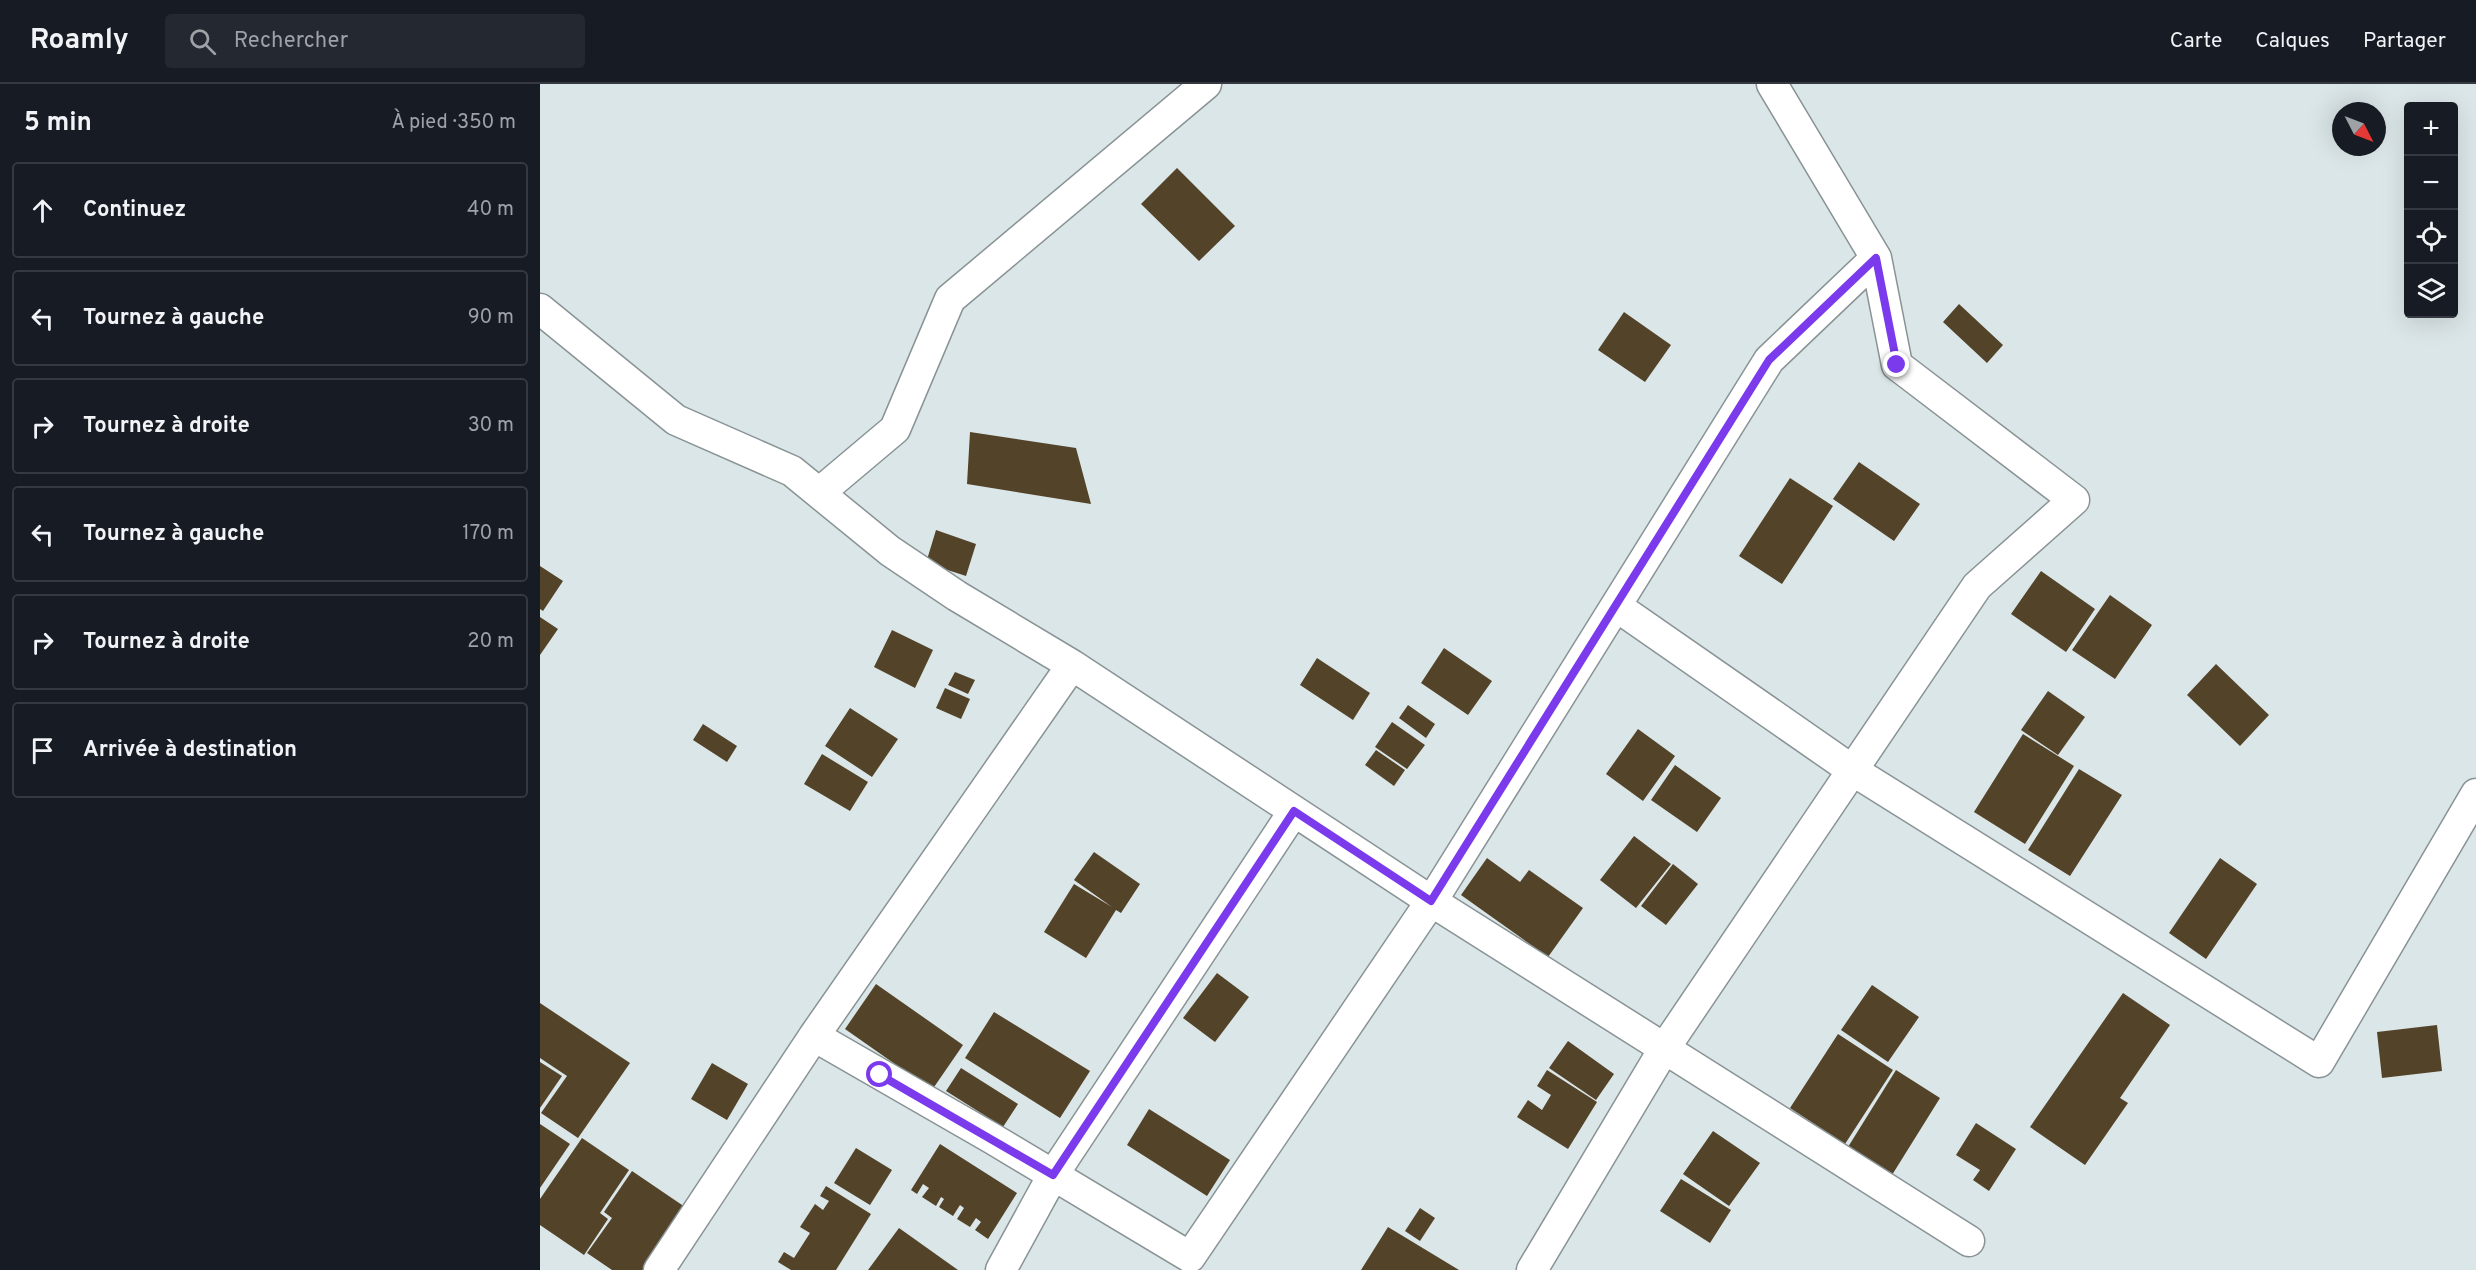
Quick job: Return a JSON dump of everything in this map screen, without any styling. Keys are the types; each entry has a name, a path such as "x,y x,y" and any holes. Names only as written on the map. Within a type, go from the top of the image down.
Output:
{"street":[{"path":"819,493 895,429 950,299 1206,84"},
{"path":"1532,1270 1664,1049 1977,586 2074,500 1897,365 1876,258 1772,84"},
{"path":"814,1036 1190,1257 1431,901 1769,360 1876,258"},
{"path":"540,309 676,420 792,471 890,551 957,596 1072,665 1431,901 1969,1241"},
{"path":"1616,606 1852,770 2319,1062 2476,794"},
{"path":"659,1270 814,1036 1072,665"},
{"path":"1001,1270 1053,1175 1294,811"}],"building":[{"path":"1177,168 1235,226 1199,261 1141,204"},
{"path":"1959,304 2003,345 1987,363 1943,322"},
{"path":"1624,312 1671,345 1645,382 1598,350"},
{"path":"970,432 1076,448 1091,504 967,484"},
{"path":"1859,462 1920,504 1894,541 1833,499"},
{"path":"1790,478 1833,506 1782,584 1739,556"},
{"path":"936,530 976,544 966,576 926,563"},
{"path":"540,566 563,581 543,611 540,609"},
{"path":"2041,571 2095,609 2066,652 2011,614"},
{"path":"2110,595 2152,625 2115,679 2072,650"},
{"path":"540,617 558,629 540,655"},
{"path":"892,630 933,650 915,688 874,667"},
{"path":"1444,648 1492,681 1468,715 1421,683"},
{"path":"1317,658 1370,693 1353,720 1300,685"},
{"path":"2216,664 2269,715 2240,746 2187,695"},
{"path":"955,672 975,680 968,694 948,685"},
{"path":"945,688 970,699 961,719 936,708"},
{"path":"2048,691 2085,717 2058,755 2021,730"},
{"path":"1408,705 1435,724 1426,738 1399,718"},
{"path":"850,708 898,739 872,777 825,746"},
{"path":"1392,722 1425,745 1407,769 1375,747"},
{"path":"703,724 737,746 727,762 693,740"},
{"path":"1638,729 1675,756 1643,801 1606,774"},
{"path":"2023,734 2074,766 2025,844 1974,812"},
{"path":"1376,750 1405,770 1394,786 1365,765"},
{"path":"822,754 868,782 850,811 804,784"},
{"path":"1675,765 1721,798 1697,832 1651,800"},
{"path":"2079,769 2122,795 2070,876 2028,850"},
{"path":"1634,836 1671,864 1636,908 1600,880"},
{"path":"1094,852 1140,884 1121,913 1116,910 1086,958 1044,932 1074,884 1112,907 1074,880"},
{"path":"1487,858 1520,882 1529,870 1583,908 1548,957 1461,895"},
{"path":"2220,858 2257,884 2206,959 2169,933"},
{"path":"1673,864 1698,884 1666,925 1641,906"},
{"path":"1217,973 1249,997 1215,1042 1183,1018"},
{"path":"876,984 963,1045 932,1090 845,1029"},
{"path":"1872,985 1919,1017 1888,1062 1841,1030"},
{"path":"2123,993 2170,1025 2120,1098 2128,1103 2085,1165 2030,1127"},
{"path":"540,1003 630,1063 578,1138 541,1113 567,1076 540,1058"},
{"path":"994,1012 1090,1071 1060,1118 965,1058"},
{"path":"2437,1025 2442,1071 2382,1078 2377,1032"},
{"path":"1838,1034 1893,1070 1845,1144 1790,1108"},
{"path":"1568,1041 1614,1074 1596,1100 1549,1068"},
{"path":"540,1062 562,1076 540,1108"},
{"path":"712,1063 748,1084 727,1120 691,1099"},
{"path":"961,1068 1018,1104 1003,1127 946,1091"},
{"path":"1547,1070 1597,1102 1568,1149 1517,1117 1528,1100 1542,1110 1551,1095 1537,1086"},
{"path":"1896,1070 1940,1098 1892,1175 1848,1147"},
{"path":"1149,1109 1230,1160 1207,1196 1127,1145"},
{"path":"1976,1123 2016,1149 1989,1191 1973,1180 1980,1170 1956,1155"},
{"path":"540,1124 570,1144 540,1188"},
{"path":"1713,1131 1760,1163 1729,1206 1683,1174"},
{"path":"582,1138 629,1170 600,1213 608,1219 584,1255 540,1225 540,1199"},
{"path":"940,1144 1017,1193 988,1239 975,1230 981,1222 976,1218 970,1227 957,1219 964,1208 960,1205 953,1216 939,1207 944,1199 941,1197 936,1206 922,1197 929,1188 923,1184 917,1194 911,1190"},
{"path":"856,1148 892,1170 870,1205 834,1183"},
{"path":"632,1171 685,1207 643,1270 612,1270 587,1253 612,1218 604,1212"},
{"path":"1681,1179 1731,1210 1710,1243 1660,1211"},
{"path":"826,1186 871,1214 836,1270 791,1270 778,1262 784,1252 794,1258 810,1233 800,1227 815,1204 823,1210 829,1201 820,1196"},
{"path":"1420,1208 1435,1218 1420,1241 1405,1231"},
{"path":"1388,1227 1459,1270 1361,1270"},
{"path":"899,1228 958,1270 868,1270"}],"route":[{"path":"880,1075 1053,1175 1294,811 1431,901 1769,360 1876,258 1897,365"}]}
